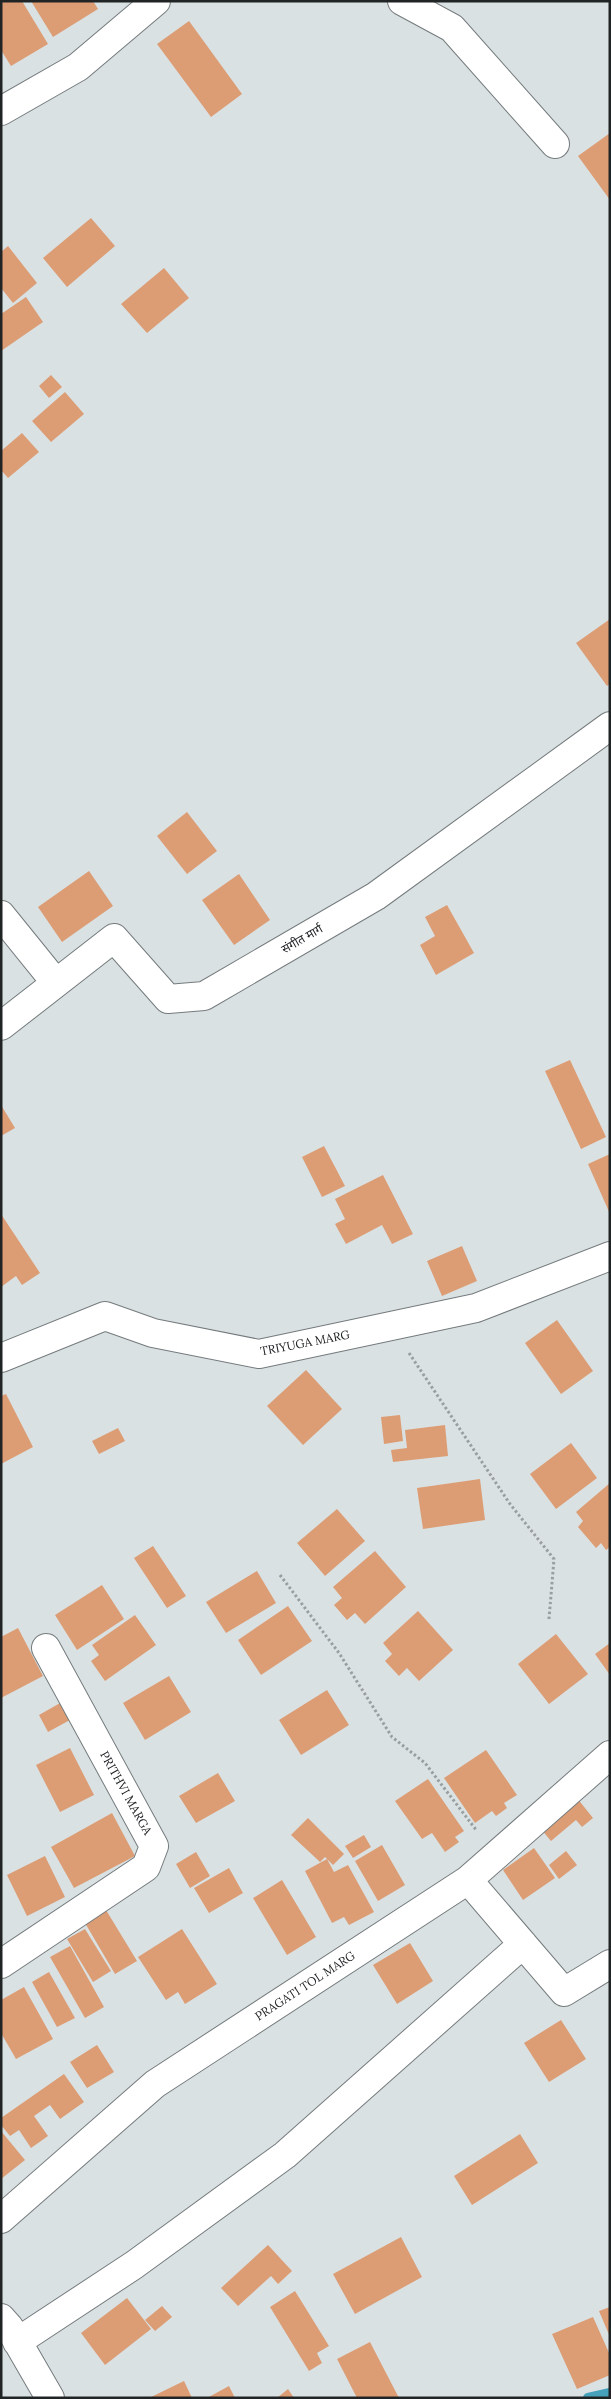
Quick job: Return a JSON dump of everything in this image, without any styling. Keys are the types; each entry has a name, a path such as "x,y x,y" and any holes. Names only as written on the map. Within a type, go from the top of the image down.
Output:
{"street":[{"path":"1,111 78,67 156,1"},
{"path":"402,1 452,28 556,144"},
{"name":"संगीत मार्ग","path":"1,1026 114,938 168,999 204,996 376,896 610,726"},
{"path":"1,915 56,983"},
{"name":"TRIYUGA MARG","path":"1,1358 105,1316 153,1333 259,1354 476,1308 610,1256"},
{"name":"PRITHVI MARGA","path":"1,1964 146,1867 154,1846 46,1648"},
{"name":"PRAGATI TOL MARG","path":"1,2219 155,2084 468,1880 610,1755"},
{"path":"468,1880 564,1992 610,1964"},
{"path":"17,2342 134,2265 285,2155 523,1944"},
{"path":"1,2318 50,2398"}],"path":[{"path":"391,1326 510,1504 554,1559 549,1619"},
{"path":"280,1575 339,1653 392,1737 425,1763 495,1856"}],"building":[{"path":"5,1 22,1 48,44 11,66 1,50 1,3"},
{"path":"31,1 93,1 98,9 53,37"},
{"path":"189,21 242,94 211,117 157,44"},
{"path":"610,133 610,200 578,156"},
{"path":"91,218 115,246 67,287 43,258"},
{"path":"8,246 37,283 13,303 1,288 1,252"},
{"path":"164,268 189,298 147,333 121,304"},
{"path":"26,297 43,322 1,351 1,314"},
{"path":"51,375 62,387 49,398 39,386"},
{"path":"65,392 84,414 51,442 32,421"},
{"path":"22,433 39,452 8,478 1,470 1,451"},
{"path":"610,619 610,684 607,686 576,643"},
{"path":"187,812 217,851 187,874 157,836"},
{"path":"89,871 113,906 62,942 38,907"},
{"path":"239,874 270,920 234,945 202,900"},
{"path":"447,905 474,953 436,975 420,945 435,936 425,917"},
{"path":"570,1060 606,1137 581,1149 545,1071"},
{"path":"1,1105 15,1128 1,1136"},
{"path":"324,1146 345,1186 322,1197 302,1157"},
{"path":"610,1154 610,1214 588,1164"},
{"path":"383,1175 413,1234 392,1244 382,1225 346,1244 335,1224 345,1219 335,1199"},
{"path":"1,1214 40,1273 22,1285 16,1276 1,1287"},
{"path":"462,1246 477,1281 442,1296 427,1261"},
{"path":"557,1320 593,1371 561,1394 525,1343"},
{"path":"306,1370 342,1409 303,1445 267,1406"},
{"path":"6,1394 33,1447 1,1464 1,1396"},
{"path":"400,1415 403,1441 384,1444 381,1417"},
{"path":"445,1425 448,1456 393,1462 391,1450 407,1448 405,1430"},
{"path":"118,1428 125,1441 99,1454 92,1441"},
{"path":"571,1443 597,1478 556,1509 530,1474"},
{"path":"480,1479 485,1520 423,1529 417,1488"},
{"path":"610,1483 610,1547 606,1550 601,1543 596,1548 578,1527 583,1521 576,1512"},
{"path":"337,1509 365,1541 325,1576 297,1543"},
{"path":"153,1546 186,1596 167,1608 134,1558"},
{"path":"375,1551 406,1587 365,1624 355,1613 347,1620 334,1605 342,1598 333,1587"},
{"path":"257,1571 276,1603 226,1633 206,1602"},
{"path":"102,1585 124,1619 77,1650 55,1615"},
{"path":"288,1606 312,1641 261,1675 238,1640"},
{"path":"418,1611 453,1650 419,1681 407,1668 399,1676 385,1661 392,1654 383,1643"},
{"path":"135,1615 156,1645 105,1681 91,1661 99,1655 92,1645"},
{"path":"18,1628 43,1676 1,1698 1,1637"},
{"path":"556,1634 588,1674 549,1704 518,1664"},
{"path":"610,1643 610,1675 595,1654"},
{"path":"169,1676 191,1712 145,1740 123,1703"},
{"path":"327,1690 349,1725 301,1755 279,1720"},
{"path":"69,1698 79,1715 48,1732 39,1715"},
{"path":"70,1748 94,1795 60,1812 36,1765"},
{"path":"486,1750 517,1795 504,1803 507,1808 496,1816 492,1811 475,1823 444,1778"},
{"path":"218,1773 235,1801 196,1823 179,1796"},
{"path":"428,1779 464,1831 455,1837 459,1842 445,1852 432,1833 422,1839 395,1801"},
{"path":"577,1798 593,1818 582,1827 576,1820 551,1841 541,1829"},
{"path":"112,1813 135,1856 74,1888 51,1847"},
{"path":"308,1818 344,1854 333,1865 325,1857 320,1862 291,1835"},
{"path":"364,1835 371,1847 353,1858 345,1846"},
{"path":"382,1845 405,1885 378,1901 355,1861"},
{"path":"534,1848 555,1878 523,1900 503,1870"},
{"path":"566,1851 577,1865 559,1879 549,1865"},
{"path":"196,1852 210,1876 190,1888 176,1864"},
{"path":"45,1856 65,1897 27,1916 7,1875"},
{"path":"327,1859 334,1872 348,1865 374,1912 349,1925 344,1917 332,1923 305,1871"},
{"path":"229,1868 243,1893 209,1913 194,1888"},
{"path":"282,1880 316,1937 287,1955 253,1898"},
{"path":"106,1910 137,1961 115,1974 85,1923"},
{"path":"85,1929 111,1971 93,1982 67,1939"},
{"path":"182,1929 217,1984 185,2004 178,1992 166,2000 138,1957"},
{"path":"410,1943 433,1981 397,2004 373,1965"},
{"path":"70,1946 104,2007 85,2018 50,1957"},
{"path":"49,1972 75,2018 57,2027 32,1982"},
{"path":"24,1987 53,2039 16,2059 1,2033 1,2000"},
{"path":"561,2020 586,2059 549,2082 524,2043"},
{"path":"97,2045 114,2072 87,2088 70,2062"},
{"path":"64,2074 84,2102 60,2119 50,2105 34,2116 48,2136 31,2148 19,2130 10,2136 1,2125 1,2118"},
{"path":"1,2131 25,2160 1,2179"},
{"path":"520,2134 538,2163 472,2205 454,2176"},
{"path":"401,2237 422,2277 355,2314 333,2274"},
{"path":"268,2245 292,2271 278,2284 271,2276 238,2306 221,2288"},
{"path":"295,2291 329,2346 317,2353 322,2363 309,2371 270,2307"},
{"path":"127,2298 151,2329 105,2365 81,2333"},
{"path":"162,2306 172,2317 155,2331 145,2320"},
{"path":"610,2307 610,2337 599,2311"},
{"path":"593,2317 610,2355 610,2375 577,2389 552,2334"},
{"path":"370,2342 399,2398 357,2398 337,2359"},
{"path":"184,2381 192,2398 149,2398"},
{"path":"229,2386 235,2398 207,2398"},
{"path":"288,2389 294,2398 277,2398"}],"waterway":[{"path":"588,2398 610,2393"}]}
